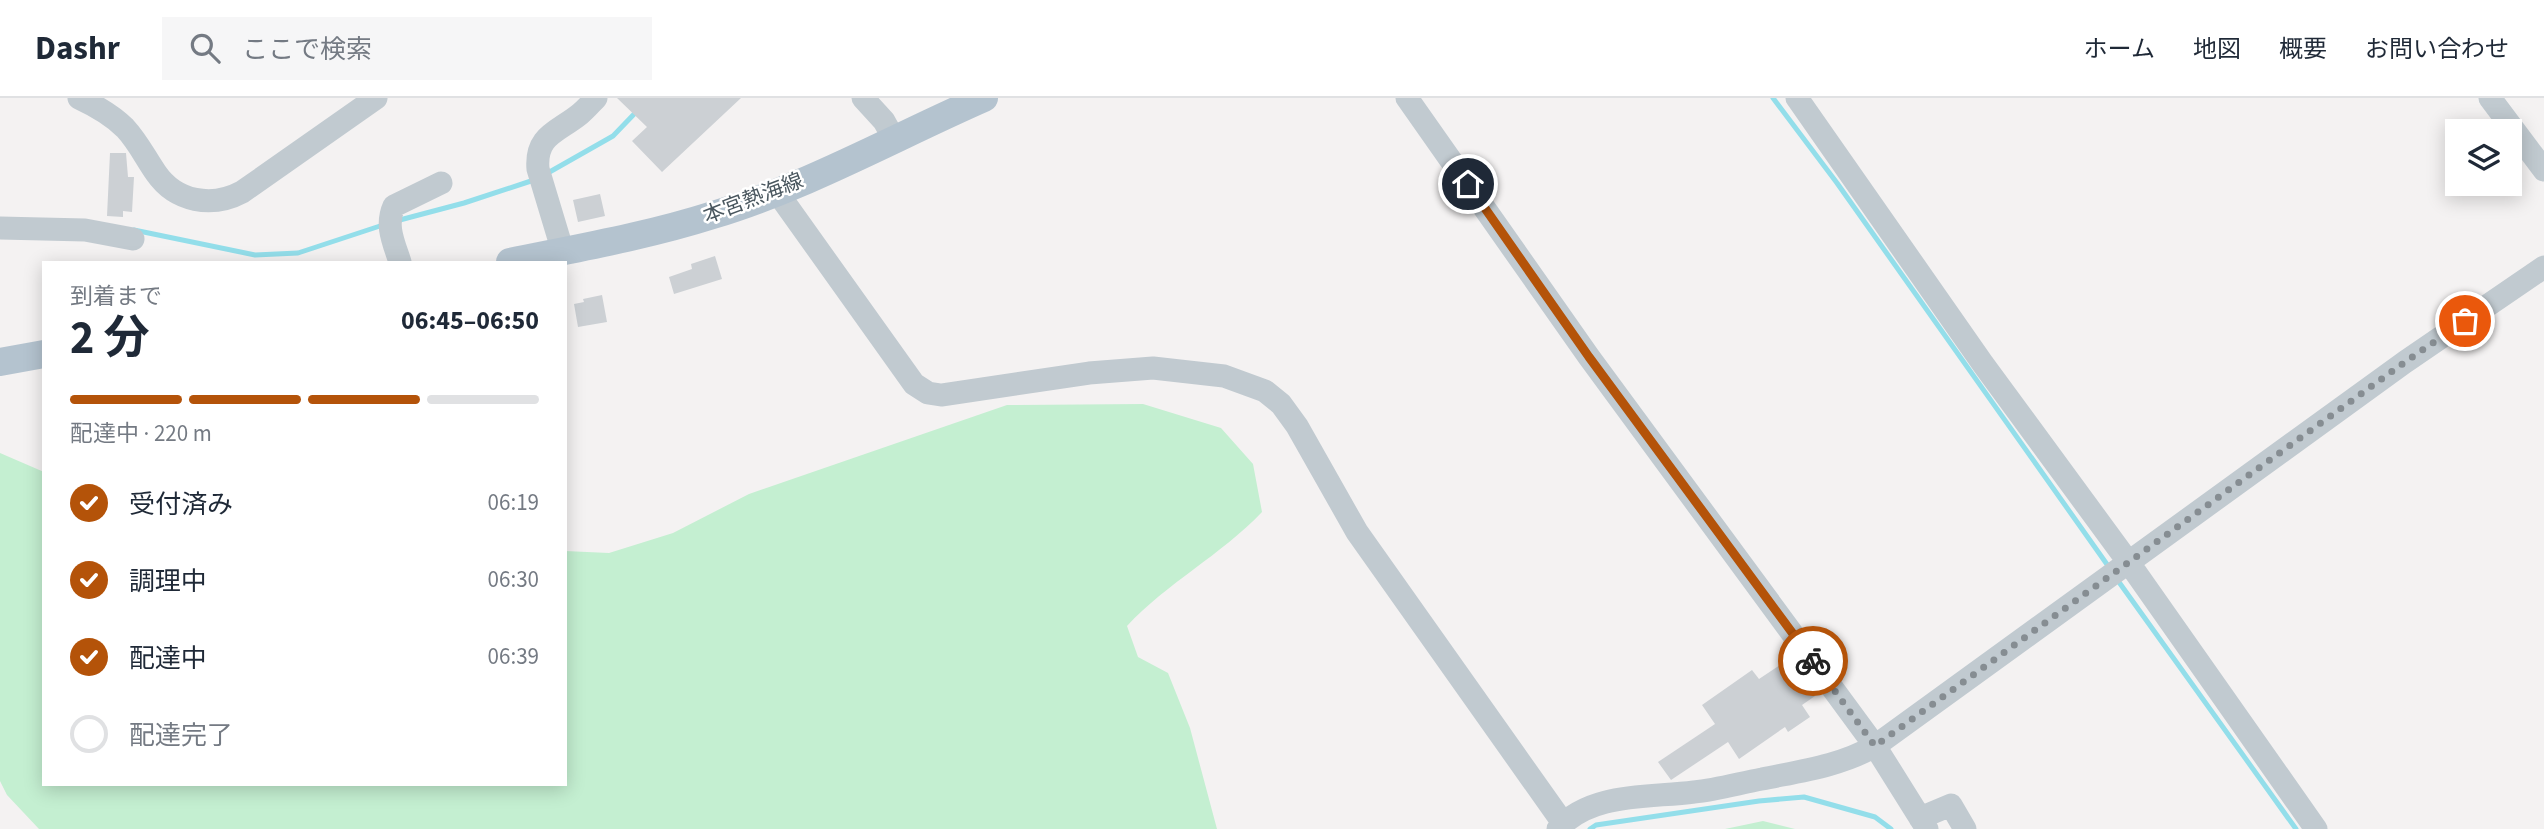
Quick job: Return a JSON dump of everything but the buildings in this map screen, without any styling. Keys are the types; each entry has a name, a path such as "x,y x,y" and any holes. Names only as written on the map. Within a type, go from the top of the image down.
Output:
{"main road":[{"name":"本宮熱海線","path":"515,261 635,237 701,219 777,192 984,98"},
{"path":"0,362 42,354"}],"street":[{"path":"79,98 123,126 157,174 177,192 200,201 212,202 232,198 243,192 376,98"},
{"path":"563,252 537,155 544,140 580,114 596,98"},
{"path":"863,98 884,121 894,139"},
{"path":"1407,98 1589,357 1875,746 1924,824 1951,805 1965,829"},
{"path":"1797,98 1983,364 2129,563 2316,829"},
{"path":"2490,98 2544,170"},
{"path":"400,261 389,221 394,206 441,183"},
{"path":"777,192 914,384 928,393 941,395 1088,373 1153,368 1224,376 1265,391 1280,404 1297,426 1357,532 1561,826 1596,804 1696,792 1854,758 1875,746 2405,362 2544,267"},
{"path":"0,228 85,230 133,239"}],"green space":[{"path":"1143,404 1221,428 1253,464 1262,512 1229,542 1159,596 1127,626 1138,657 1168,673 1190,728 1217,829 39,829 7,795 0,781 0,453 42,471 42,786 567,786 567,551 609,553 673,533 749,494 1007,405"},
{"path":"1763,821 1795,829 1725,829"}],"waterway":[{"path":"1773,98 1837,183 2111,570"},
{"path":"546,174 613,136 638,110"},
{"path":"396,221 464,203 534,180"},
{"path":"134,230 255,255 298,253 383,225"},
{"path":"2116,578 2296,829"},
{"path":"1590,829 1596,825 1804,797 1875,817 1891,829"}],"way so far":[{"path":"1813,661 1875,746 2465,321"}],"route":[{"path":"1468,184 1589,357 1813,661"}]}
